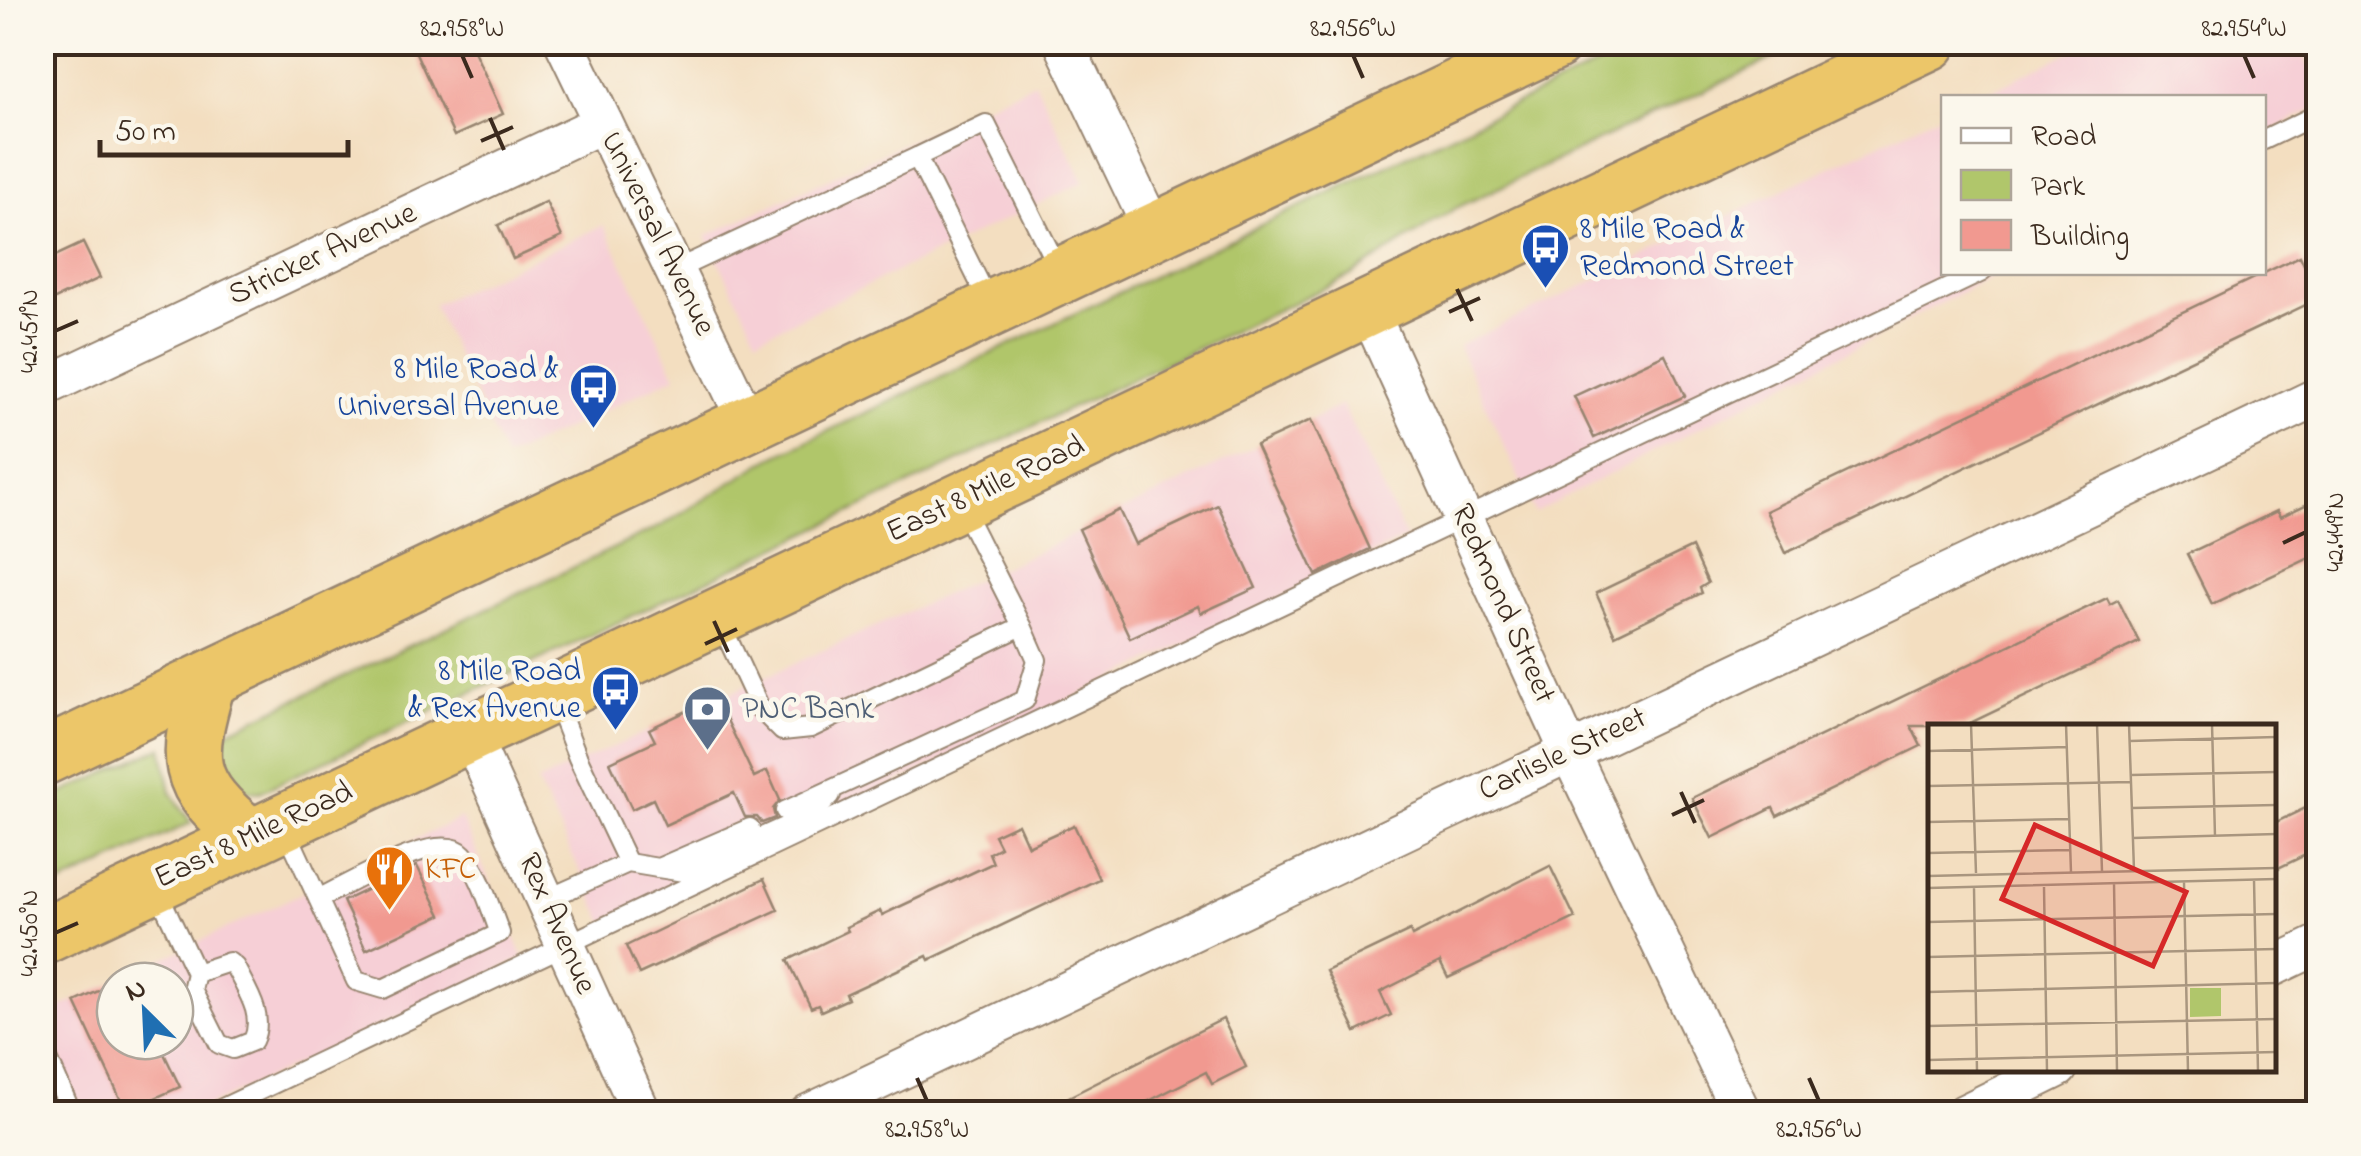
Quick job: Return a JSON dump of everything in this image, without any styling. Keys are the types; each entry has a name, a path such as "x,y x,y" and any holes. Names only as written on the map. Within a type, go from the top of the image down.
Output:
{"highway":[{"path":"42,758 1554,42"},
{"name":"East 8 Mile Road","path":"42,936 1368,309 1871,58 1930,42"},
{"path":"208,680 192,737 196,776 214,806 267,830"}],"street":[{"name":"Universal Avenue","path":"564,42 749,425"},
{"path":"1063,42 1154,232"},
{"name":"Stricker Avenue","path":"42,388 603,122"},
{"name":"Redmond Street","path":"1368,309 1570,752 1742,1114"},
{"name":"Carlisle Street","path":"808,1114 2318,397"},
{"name":"Rex Avenue","path":"470,734 642,1114"},
{"path":"2276,965 2318,944"},
{"path":"1964,1114 2052,1071"}],"lane":[{"path":"2266,139 2318,114"},
{"path":"673,271 986,124 1062,276"},
{"path":"917,157 993,309"},
{"path":"210,1114 1976,275"},
{"path":"785,811 1024,700 1038,660 960,502"},
{"path":"718,616 761,710 782,731 810,728 1022,626"},
{"path":"554,695 578,758 628,863"},
{"path":"544,900 628,863 684,872 813,814 840,786"},
{"path":"658,868 750,828"},
{"path":"267,830 318,899 356,982 383,988 500,932 471,866 460,850 446,845 424,848 318,899"},
{"path":"154,883 196,973 192,990 219,1044 232,1050 254,1041 260,1028 256,1011 235,967 230,962 220,963 196,973"},
{"path":"42,1045 72,1114"}],"shaded area":[{"path":"2091,42 2298,43 2318,87 2318,107 2266,134 2266,95 1982,95"},
{"path":"1035,82 1084,182 757,338 706,236"},
{"path":"1941,114 1941,275 1995,275 1535,513 1458,346"},
{"path":"604,225 676,376 505,458 433,305"},
{"path":"1342,405 1406,538 605,923 537,782 1037,552"},
{"path":"461,818 524,958 193,1113 43,1113 42,1016 95,991 95,1061 195,1061 195,961 158,961"}],"green space":[{"path":"1644,43 1805,43 1456,208 1350,276 260,792 237,790 219,772 222,738 231,730 663,525 771,458"},
{"path":"162,747 171,792 191,823 43,893 43,802"}],"building":[{"path":"411,42 470,42 503,114 454,136"},
{"path":"546,202 562,237 513,259 498,225"},
{"path":"83,243 100,278 42,305 42,262"},
{"path":"2300,256 2317,293 2308,298 2310,303 1786,553 1766,511"},
{"path":"1665,354 1685,396 1594,438 1574,396"},
{"path":"1311,420 1370,549 1316,575 1256,445"},
{"path":"2318,499 2318,554 2212,604 2187,554 2277,511 2280,517"},
{"path":"1218,505 1256,588 1201,613 1198,606 1130,638 1079,529 1119,510 1135,544"},
{"path":"1692,547 1708,583 1700,588 1702,593 1615,635 1596,593"},
{"path":"2107,598 2110,604 2118,600 2139,642 1968,724 1911,726 1921,746 1777,816 1773,808 1712,838 1692,798"},
{"path":"716,697 754,777 767,771 780,800 773,809 775,818 762,823 757,817 745,817 734,793 665,825 653,799 632,809 610,762 655,741 649,729"},
{"path":"2318,802 2318,849 2276,869 2276,822"},
{"path":"1018,824 1028,846 1074,825 1099,879 929,960 927,956 846,994 848,999 821,1011 818,1005 811,1008 788,960 848,931 846,927 880,911 882,915 993,863 989,853 1000,847 994,835"},
{"path":"417,866 441,915 366,950 343,901"},
{"path":"1550,866 1575,918 1448,978 1440,962 1380,992 1391,1015 1356,1032 1326,971 1410,931 1412,936"},
{"path":"764,879 778,910 639,974 626,946"},
{"path":"95,992 95,1045 75,1002"},
{"path":"1223,1019 1246,1067 1212,1084 1206,1072 1145,1103 1151,1114 1035,1114"},
{"path":"103,1061 168,1061 180,1087 126,1111"}],"place":[{"name":"8 Mile Road & Redmond Street","path":"1545,290"},
{"name":"8 Mile Road & Universal Avenue","path":"594,430"},
{"name":"8 Mile Road & Rex Avenue","path":"616,732"},
{"name":"PNC Bank","path":"707,752"},
{"name":"KFC","path":"390,912"}]}
